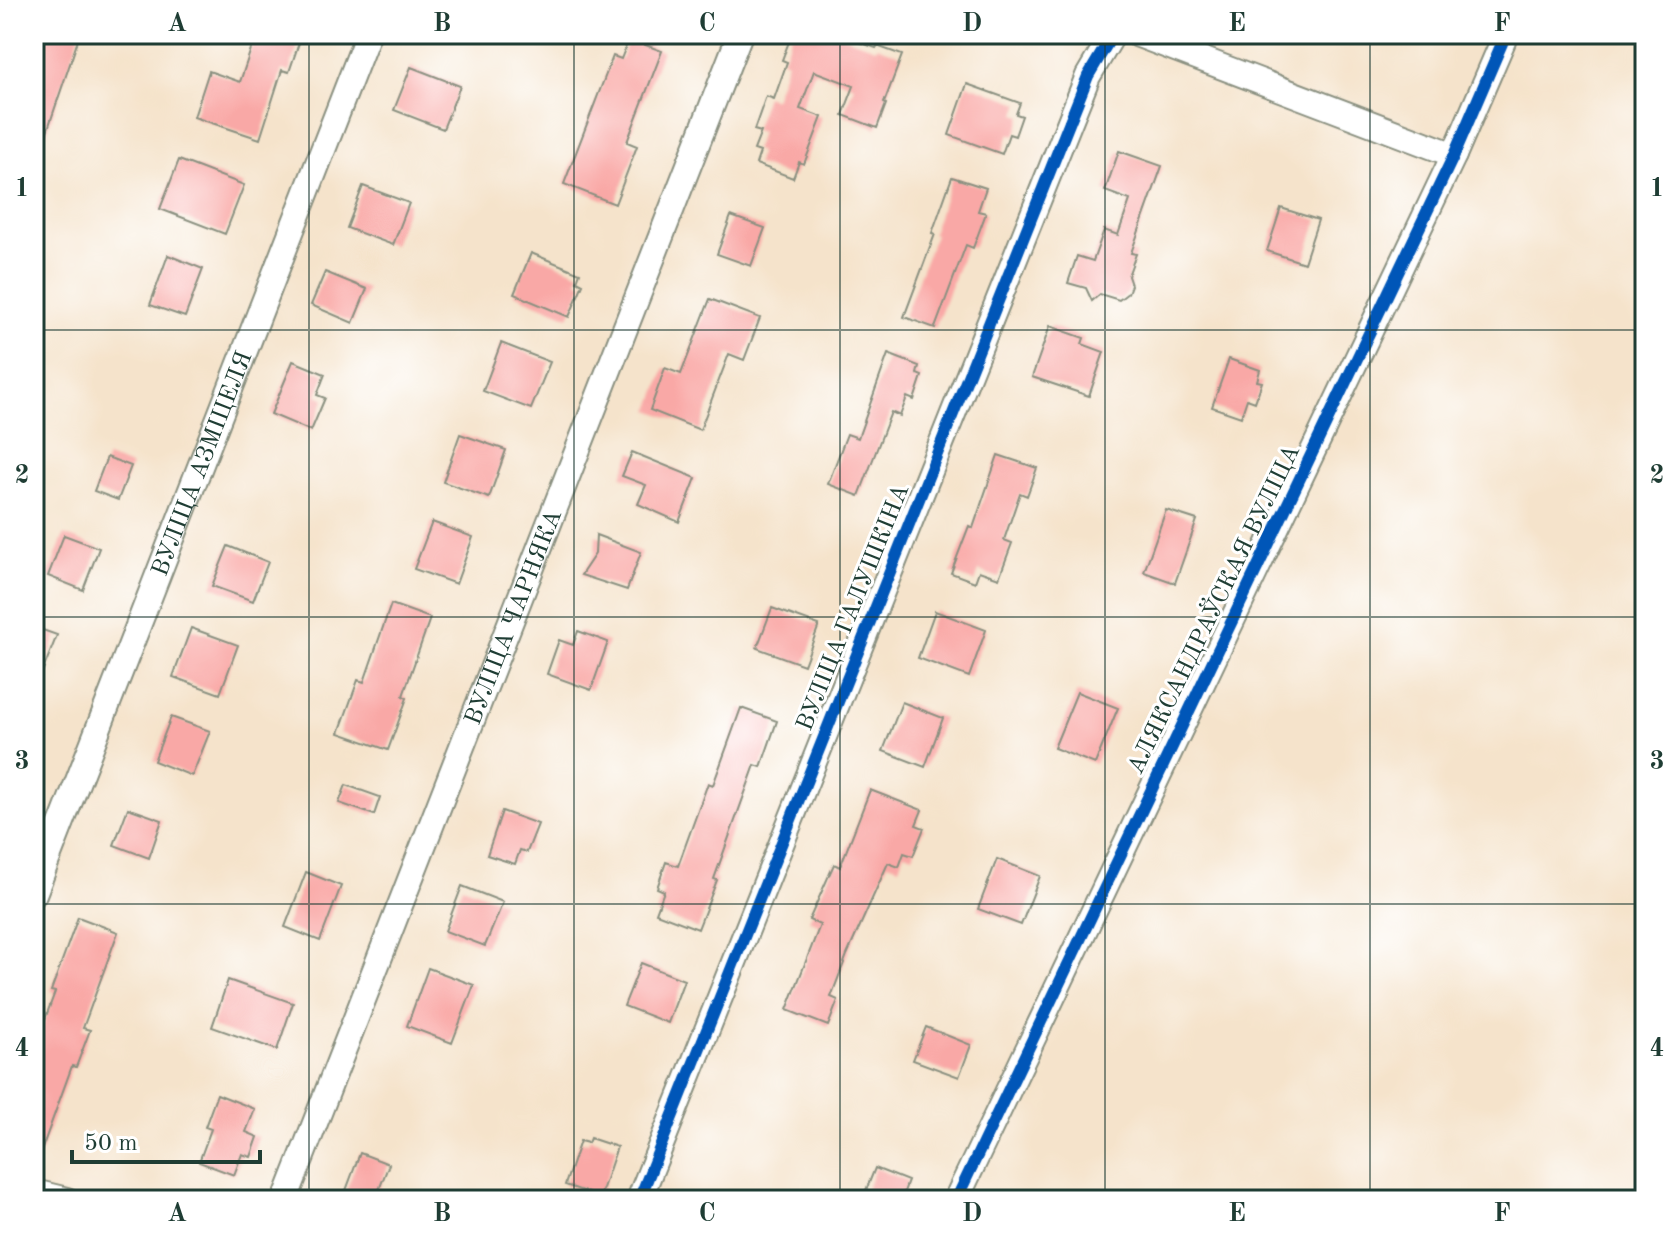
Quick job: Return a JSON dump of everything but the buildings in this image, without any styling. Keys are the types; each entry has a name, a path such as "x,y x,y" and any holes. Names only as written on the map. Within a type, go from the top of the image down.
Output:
{"street":[{"name":"ВУЛІЦА АЗМІЦЕЛЯ","path":"34,894 368,34"},
{"name":"ВУЛІЦА ЧАРНЯКА","path":"285,1200 740,34"},
{"name":"ВУЛІЦА ГАЛУШКІНА","path":"639,1200 1088,76 1113,34"},
{"path":"1136,34 1454,155"},
{"name":"АЛЯКСАНДРАЎСКАЯ ВУЛІЦА","path":"956,1200 1454,155 1506,34"},
{"path":"34,1192 67,1200"}],"cycle path":[{"path":"639,1200 1088,76 1113,34"},
{"path":"956,1200 1454,155 1506,34"}]}
